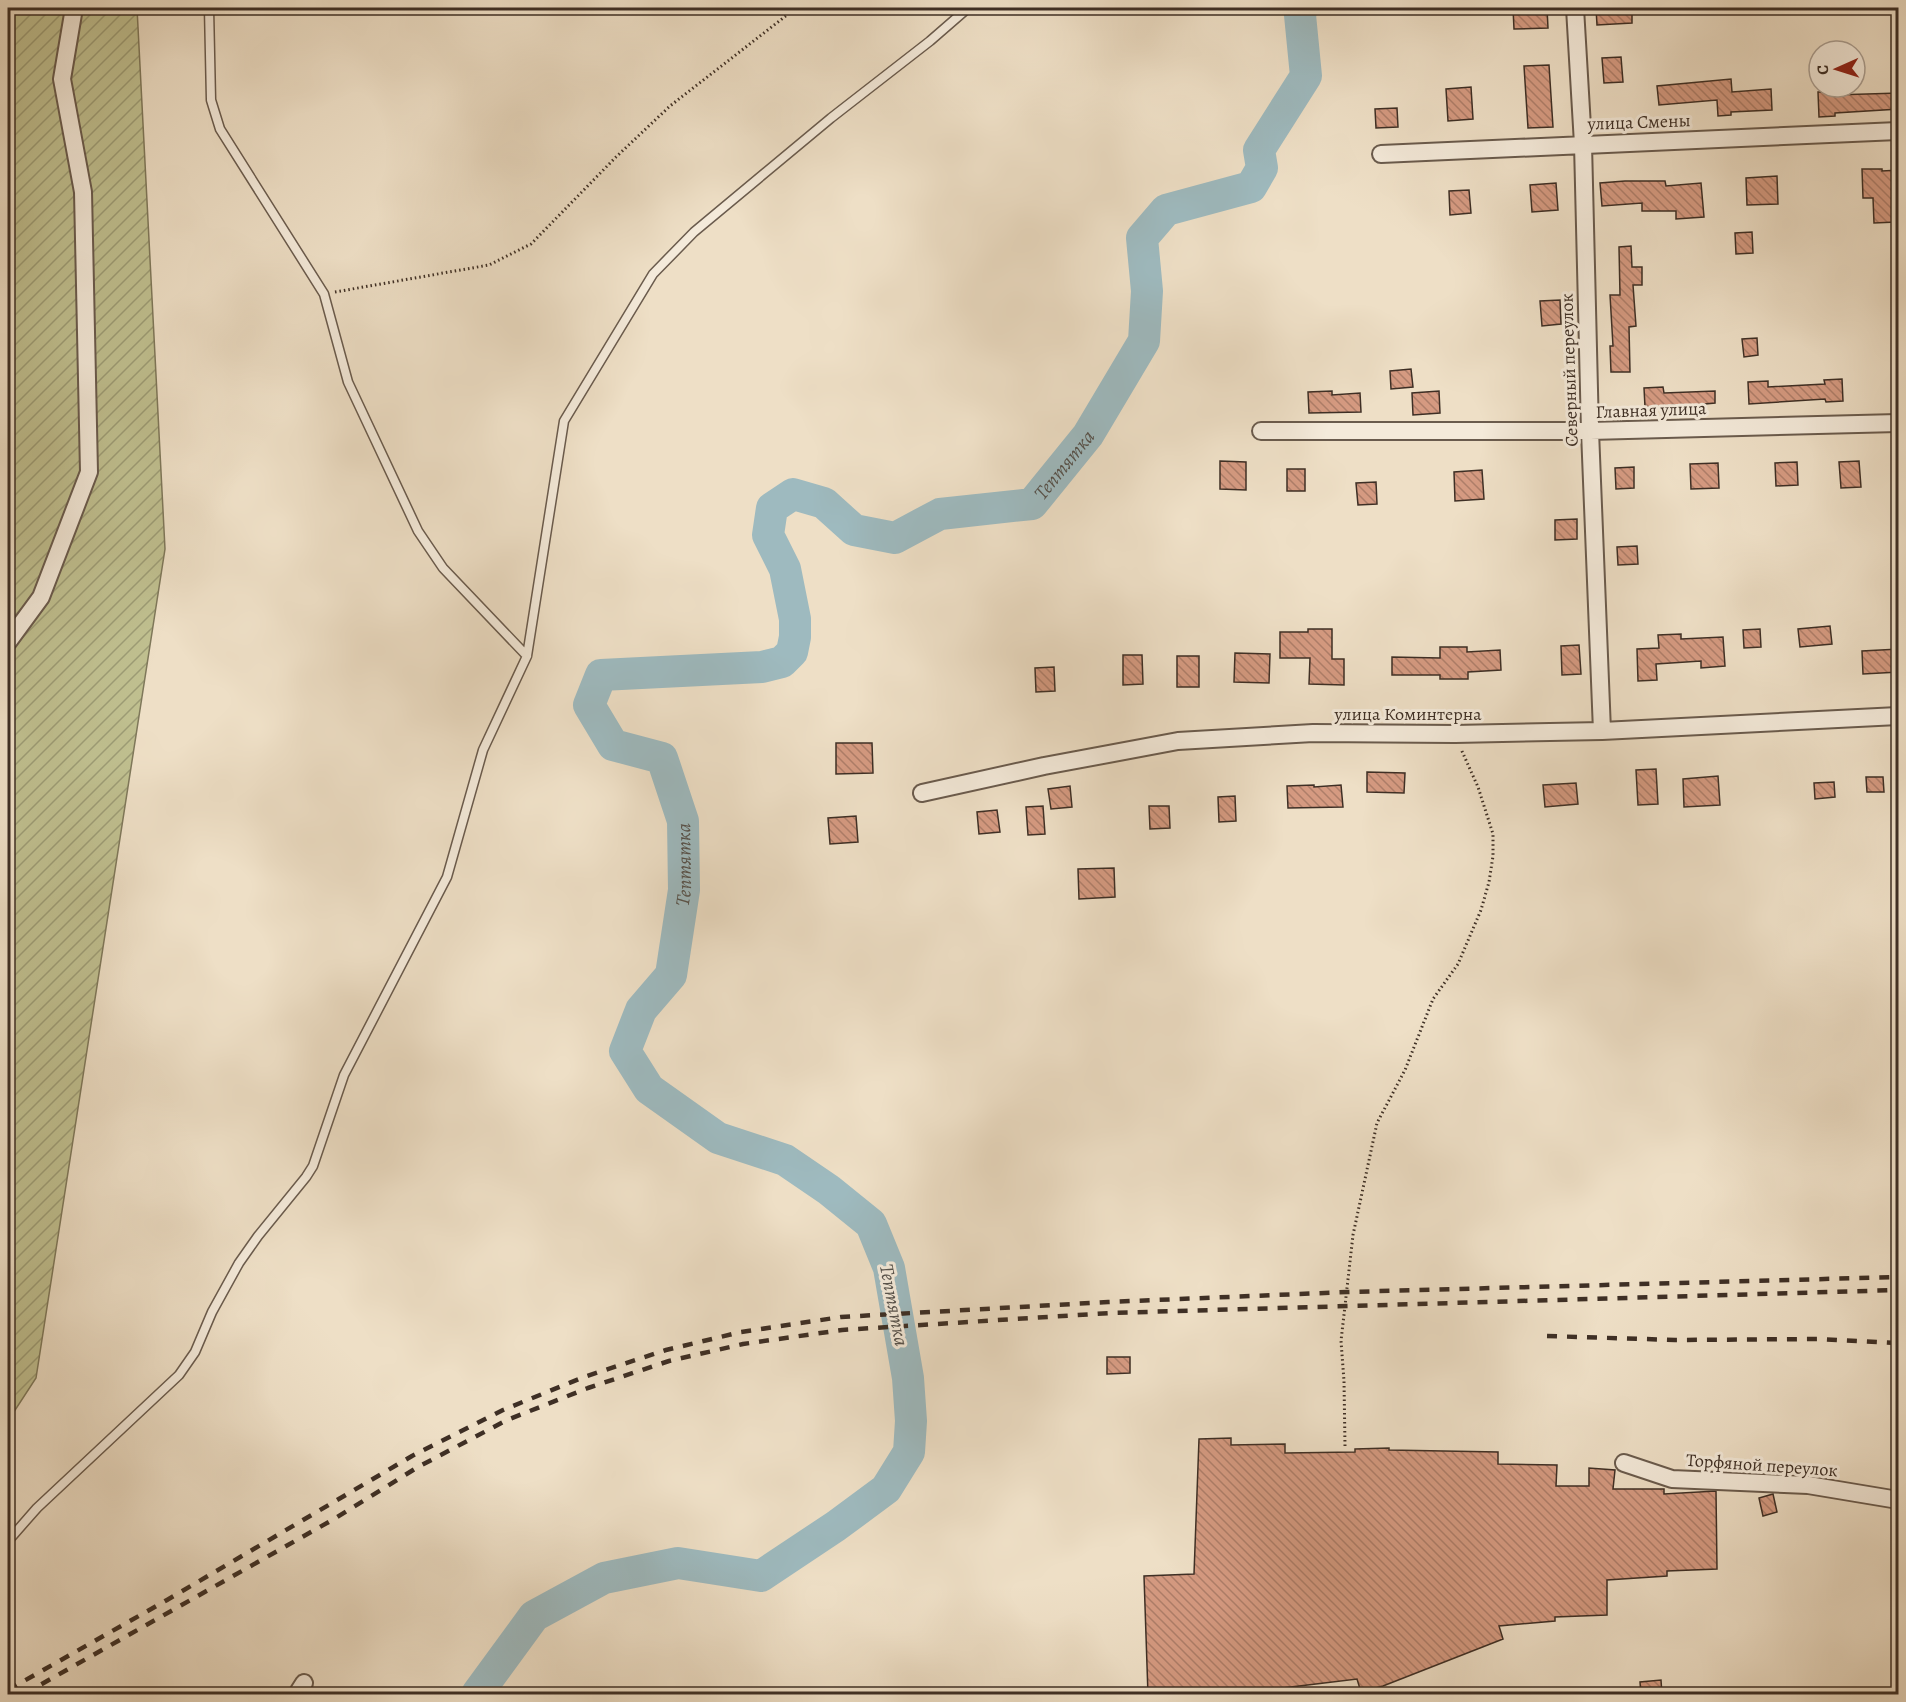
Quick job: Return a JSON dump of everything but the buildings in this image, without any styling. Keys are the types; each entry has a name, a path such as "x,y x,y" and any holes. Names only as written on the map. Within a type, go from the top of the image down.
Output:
{"street":[{"path":"8,642 41,597 89,472 83,192 62,79 74,8"},
{"name":"Северный переулок","path":"1575,8 1583,144 1590,431 1602,731"},
{"name":"улица Смены","path":"1381,154 1899,131"},
{"name":"Главная улица","path":"1261,430 1590,431 1899,423"},
{"name":"улица Коминтерна","path":"922,793 1044,766 1178,741 1313,733 1455,734 1602,731 1899,716"},
{"name":"Торфяной переулок","path":"1624,1463 1672,1479 1808,1485 1899,1500"}],"lane":[{"path":"210,8 211,100 220,129 324,294 348,382 418,531 442,568 527,656"},
{"path":"8,1541 37,1508 179,1375 195,1352 212,1312 239,1263 313,1166 344,1076 447,877 483,750 527,656 564,421 653,274 694,232 968,8"}],"path":[{"path":"324,294 489,265 531,244 616,157 670,106 796,8"},
{"path":"1344,1446 1344,1381 1341,1341 1353,1235 1377,1123 1405,1070 1433,999 1458,964 1481,910 1493,856 1493,834 1478,787 1455,734"}],"green space":[{"path":"8,8 137,8 165,549 36,1378 8,1421"}],"waterway":[{"name":"Тептятка","path":"477,1694 534,1616 604,1578 678,1563 761,1576 836,1526 886,1489 909,1452 911,1421 908,1378 889,1268 871,1224 829,1190 785,1160 718,1138 649,1089 625,1051 641,1010 671,975 684,890 683,821 662,758 613,745 589,705 601,675 762,667 782,662 792,652 795,619 785,569 768,535 772,508 793,494 824,503 854,530 895,538 940,514 1032,504 1088,435 1144,341 1147,291 1142,238 1166,210 1251,187 1262,168 1259,150 1306,76 1300,15 1302,8"}],"railway":[{"path":"8,1690 167,1600 412,1456 503,1410 584,1377 666,1350 741,1332 841,1317 1108,1302 1347,1292 1898,1277"},
{"path":"24,1694 334,1519 418,1467 507,1420 588,1388 669,1361 743,1344 842,1330 1110,1313 1898,1290"},
{"path":"1547,1336 1675,1340 1819,1339 1898,1343"}]}
